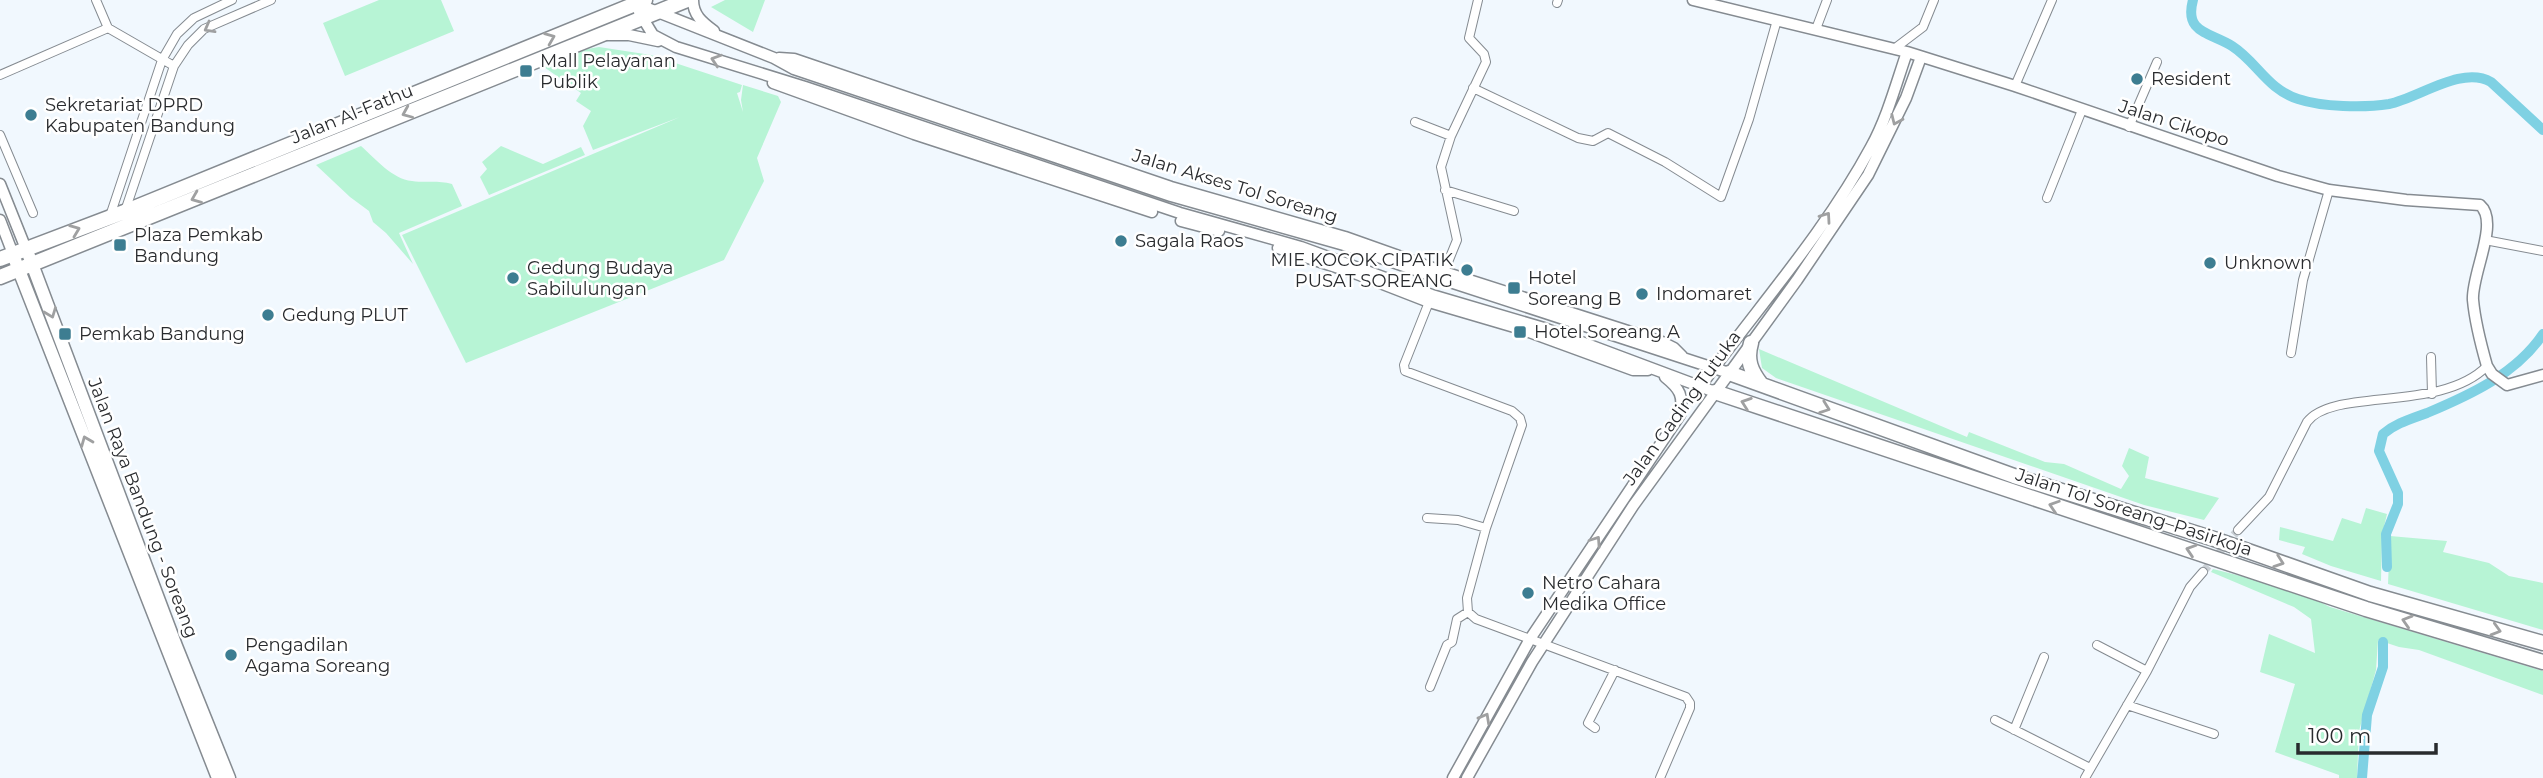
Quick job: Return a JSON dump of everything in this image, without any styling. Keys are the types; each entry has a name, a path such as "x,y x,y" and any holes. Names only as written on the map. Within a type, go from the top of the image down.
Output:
{"highway":[{"name":"Jalan Al-Fathu","path":"240,172 349,136 467,80 643,8 686,0"},
{"name":"Jalan Al-Fathu","path":"0,277 119,222 240,172 343,122 593,36 643,8"},
{"path":"343,122 349,136"},
{"name":"Jalan Al-Fathu","path":"13,254 119,222"},
{"path":"1751,343 1748,352 1750,366 1761,384"},
{"name":"Jalan Tol Soreang–Pasirkoja","path":"1729,373 2014,476 2214,539 2370,594 2543,643"},
{"name":"Jalan Tol Soreang–Pasirkoja","path":"1708,390 2366,609 2543,662"}],"main road":[{"name":"Jalan Raya Bandung - Soreang","path":"13,254 26,267 229,778"},
{"name":"Jalan Raya Bandung - Soreang","path":"26,267 218,778"}],"street":[{"path":"96,0 108,28 174,66"},
{"path":"119,222 162,60 177,34 194,18 232,0"},
{"path":"119,222 174,66 188,45 204,29 271,0"},
{"path":"693,0 698,18 729,41"},
{"path":"1444,272 1457,245 1441,172 1451,136 1486,62 1484,54 1469,38 1478,0"},
{"name":"Jalan Cikopo","path":"1693,0 1726,4 1777,20 1907,52 2015,86 2129,127 2329,190 2406,200 2480,205 2486,212 2486,240 2474,286 2473,301 2493,374"},
{"path":"1816,29 1827,0"},
{"path":"1894,49 1923,27 1934,0"},
{"path":"2015,86 2052,0"},
{"path":"643,8 653,35 664,43"},
{"name":"Jalan Akses Tol Soreang","path":"643,8 774,58 794,69 1084,167 1171,196 1345,241 1729,373"},
{"path":"1473,88 1578,138 1593,141 1608,133 1665,162 1720,197 1749,118 1777,20"},
{"path":"0,75 108,28"},
{"path":"593,36 629,36 664,43 1432,295 1534,325 1708,390"},
{"name":"Jalan Gading Tutuka","path":"1467,778 1514,694 1708,390 1714,368 1787,273 1853,179 1873,144 1907,52"},
{"name":"Jalan Gading Tutuka","path":"1708,390 1729,373 1868,175 1901,109 1921,57"},
{"name":"Jalan Akses Tol Soreang","path":"774,58 794,60 1171,187 1662,342 1682,356"},
{"path":"2129,127 2157,62"},
{"path":"768,77 782,88 914,134 1180,220 1290,247 1429,302 1521,329 1633,369 1654,369"},
{"path":"2048,198 2082,110"},
{"path":"1415,122 1451,136"},
{"path":"0,135 33,213"},
{"path":"1078,180 1084,167"},
{"path":"0,184 13,254"},
{"path":"1445,190 1514,211"},
{"path":"2291,353 2303,280 2329,190"},
{"path":"0,220 13,254"},
{"path":"2486,240 2543,251"},
{"path":"1429,302 1404,365 1405,371 1512,411 1520,418 1522,425 1486,528 1467,598 1468,612 1476,619 1686,697 1690,703 1685,722 1660,778"},
{"path":"2431,357 2432,394"},
{"name":"Jalan Gading Tutuka","path":"1453,778 1530,639 1680,415 1682,397 1678,387 1654,369"},
{"path":"2238,530 2269,497 2307,422 2316,412 2362,402 2432,394 2493,374 2514,384 2543,375"},
{"path":"1427,517 1458,520 1486,528"},
{"path":"2085,778 2147,671 2190,587 2203,572"},
{"path":"1430,687 1447,645 1452,642 1457,619 1468,612"},
{"path":"2097,645 2147,671"},
{"path":"2014,730 2044,657"},
{"path":"1595,728 1588,725 1588,722 1615,670"},
{"path":"2127,705 2214,734"},
{"path":"1996,720 2090,768"}],"green space":[{"path":"379,0 441,0 454,31 345,76 323,23"},
{"path":"725,0 765,0 753,32 711,7"},
{"path":"599,47 651,55 742,85 737,93 743,112 743,85 778,96 781,102 757,158 764,181 724,260 466,363 402,235 680,117 593,150 583,126 591,111 576,101 581,93 544,67 587,49"},
{"path":"361,146 398,177 417,182 452,184 462,206 399,233 413,264 373,222 369,211 316,165"},
{"path":"501,146 543,164 581,147 585,155 489,195 480,177 487,169 482,162"},
{"path":"1759,349 1967,437 1969,432 2045,462 2064,464 2121,489 2129,476 2122,466 2129,448 2149,457 2145,478 2219,498 2204,520 2144,505 1776,378 1762,368"},
{"path":"2366,508 2387,514 2382,535 2381,581 2331,566 2302,554 2305,547 2279,540 2280,527 2333,541 2342,518 2361,524"},
{"path":"2390,536 2447,541 2443,552 2489,563 2509,576 2543,583 2543,630 2388,584"},
{"path":"2213,569 2273,585 2330,607 2543,671 2543,695 2419,650 2378,640 2376,670 2359,731 2357,778 2339,778 2339,775 2275,752 2295,684 2260,672 2269,634 2315,653 2311,619 2294,607 2211,572"}],"waterway":[{"path":"2193,0 2191,11 2195,25 2241,52 2270,82 2287,95 2308,102 2331,105 2379,105 2401,101 2454,80 2480,78 2491,82 2543,130"},
{"path":"2387,567 2386,534 2398,504 2398,493 2379,451 2383,434 2398,424 2459,399 2491,382 2520,361 2543,334"},
{"path":"2362,778 2367,715 2383,667 2383,642"}],"tunnel":[{"path":"2203,572 2238,530"}],"place":[{"name":"Mall Pelayanan Publik","path":"526,71"},
{"name":"Resident","path":"2137,79"},
{"name":"Sekretariat DPRD Kabupaten Bandung","path":"31,115"},
{"name":"Sagala Raos","path":"1121,241"},
{"name":"Plaza Pemkab Bandung","path":"120,245"},
{"name":"Unknown","path":"2210,263"},
{"name":"MIE KOCOK CIPATIK PUSAT SOREANG","path":"1467,270"},
{"name":"Gedung Budaya Sabilulungan","path":"513,278"},
{"name":"Hotel Soreang B","path":"1514,288"},
{"name":"Indomaret","path":"1642,294"},
{"name":"Gedung PLUT","path":"268,315"},
{"name":"Hotel Soreang A","path":"1520,332"},
{"name":"Pemkab Bandung","path":"65,334"},
{"name":"Netro Cahara Medika Office","path":"1528,593"},
{"name":"Pengadilan Agama Soreang","path":"231,655"}]}
